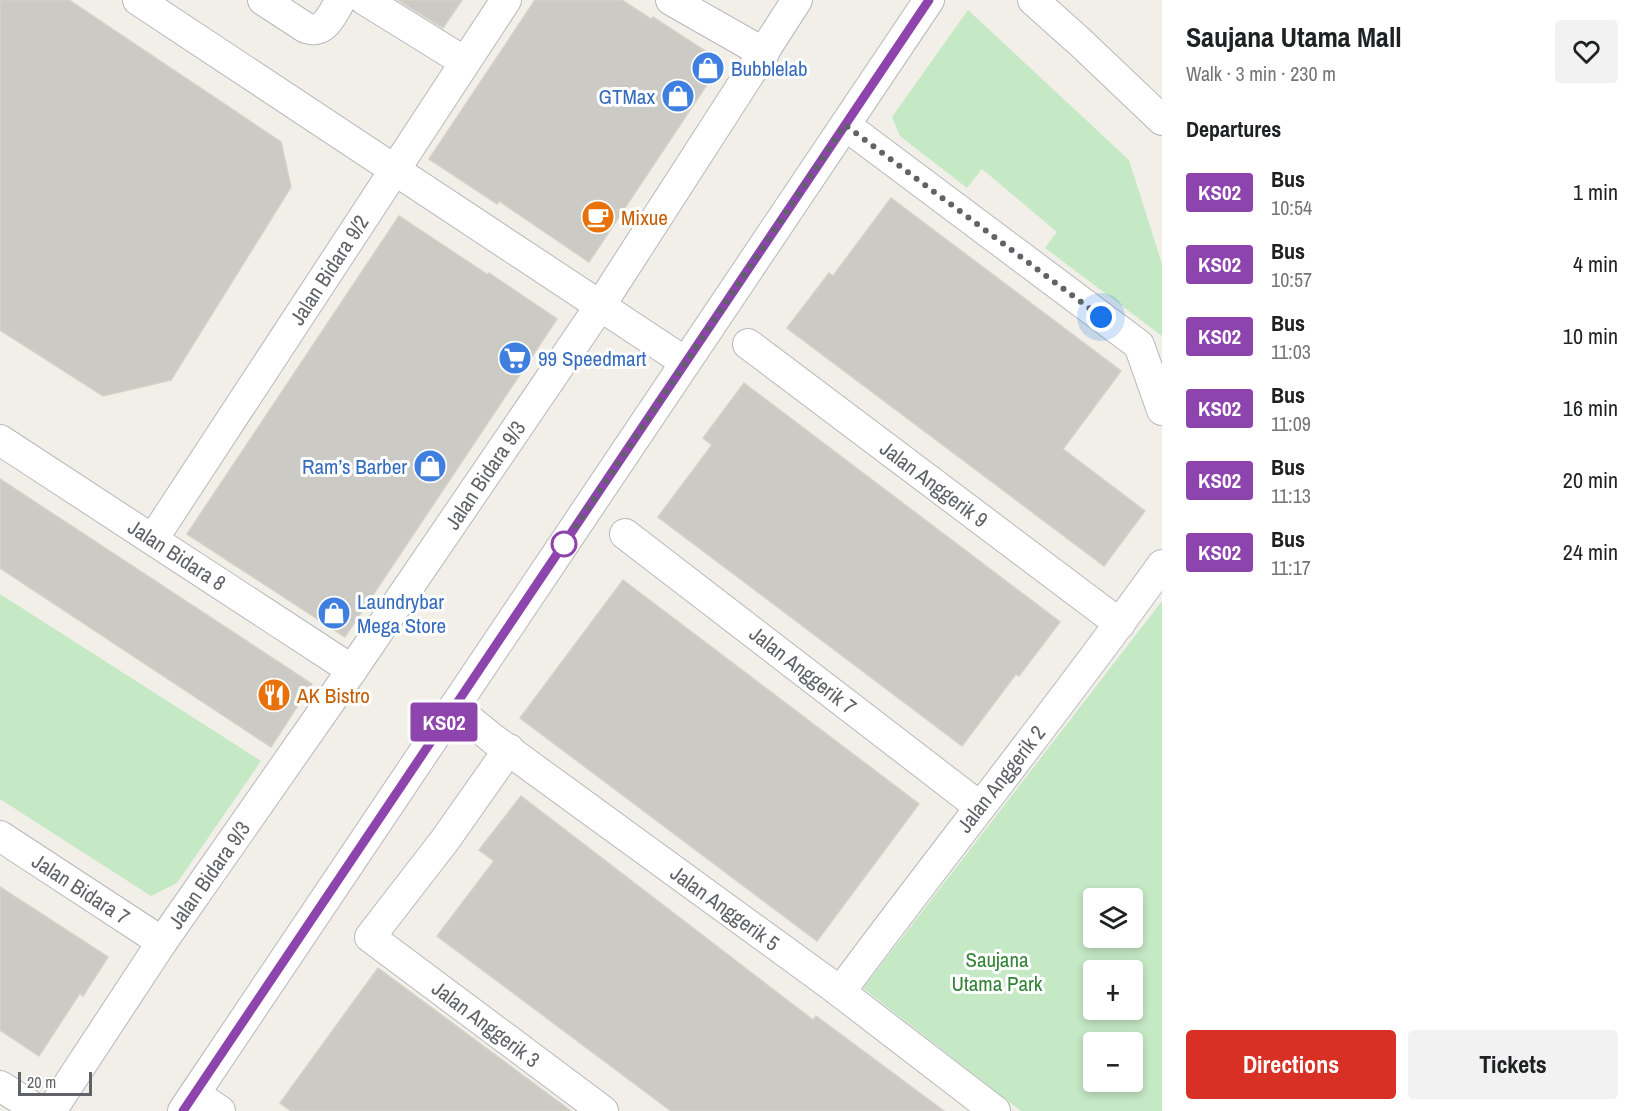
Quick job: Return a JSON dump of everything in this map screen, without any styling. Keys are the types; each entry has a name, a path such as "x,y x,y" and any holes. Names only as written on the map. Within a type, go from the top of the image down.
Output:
{"street":[{"path":"138,0 686,362"},
{"path":"264,0 306,28 313,30 321,28 326,23 341,0"},
{"path":"365,0 465,62"},
{"name":"Jalan Bidara 9/2","path":"153,539 506,0"},
{"path":"671,0 764,52"},
{"name":"Jalan Bidara 9/3","path":"51,1111 162,942 352,670 600,306 797,0"},
{"path":"220,1111 189,1102 929,0"},
{"path":"1033,0 1162,120"},
{"path":"845,125 1139,345 1162,410"},
{"name":"Jalan Anggerik 9","path":"748,344 1120,624"},
{"name":"Jalan Bidara 8","path":"0,440 352,670"},
{"name":"Jalan Anggerik 7","path":"625,534 980,807"},
{"name":"Jalan Anggerik 2","path":"840,992 1120,624 1162,565"},
{"name":"Jalan Anggerik 5","path":"454,708 840,992 995,1111"},
{"name":"Jalan Anggerik 3","path":"509,749 445,840 370,937 603,1111"},
{"name":"Jalan Bidara 7","path":"0,836 162,942"},
{"path":"0,1086 39,1111"}],"green space":[{"path":"968,10 1129,160 1162,264 1162,336 1045,248 1057,232 982,169 967,188 900,136 892,117"},
{"path":"0,594 261,761 177,883 151,896 0,799"},
{"name":"Saujana Utama Park","path":"1162,601 1162,1111 1021,1111 863,988"}],"building":[{"path":"0,0 69,0 281,142 291,187 171,380 103,396 0,330"},
{"path":"398,0 462,0 443,28"},
{"path":"535,0 622,0 651,19 653,17 722,62 589,262 499,201 497,204 429,159"},
{"path":"891,198 1121,371 1063,449 1145,511 1104,566 787,328 829,273 833,276"},
{"path":"399,216 557,319 345,637 187,534"},
{"path":"744,383 1060,622 1019,676 1016,674 962,746 658,517 712,445 703,438"},
{"path":"0,479 312,684 271,747 0,568"},
{"path":"623,580 919,804 817,941 520,718"},
{"path":"521,796 813,1020 816,1016 944,1111 671,1111 437,936 494,861 479,850"},
{"path":"0,887 108,957 83,996 80,993 39,1056 0,1030"},
{"path":"378,968 571,1111 291,1111 280,1103"}],"bus line":[{"name":"KS02","path":"183,1111 929,0"}],"place":[{"name":"Bubblelab","path":"708,68"},
{"name":"GTMax","path":"678,96"},
{"name":"Mixue","path":"598,217"},
{"name":"99 Speedmart","path":"515,358"},
{"name":"Ram’s Barber","path":"430,466"},
{"name":"Laundrybar Mega Store","path":"334,613"},
{"name":"AK Bistro","path":"274,695"}],"route":[{"path":"564,544 845,125 1101,317"}]}
